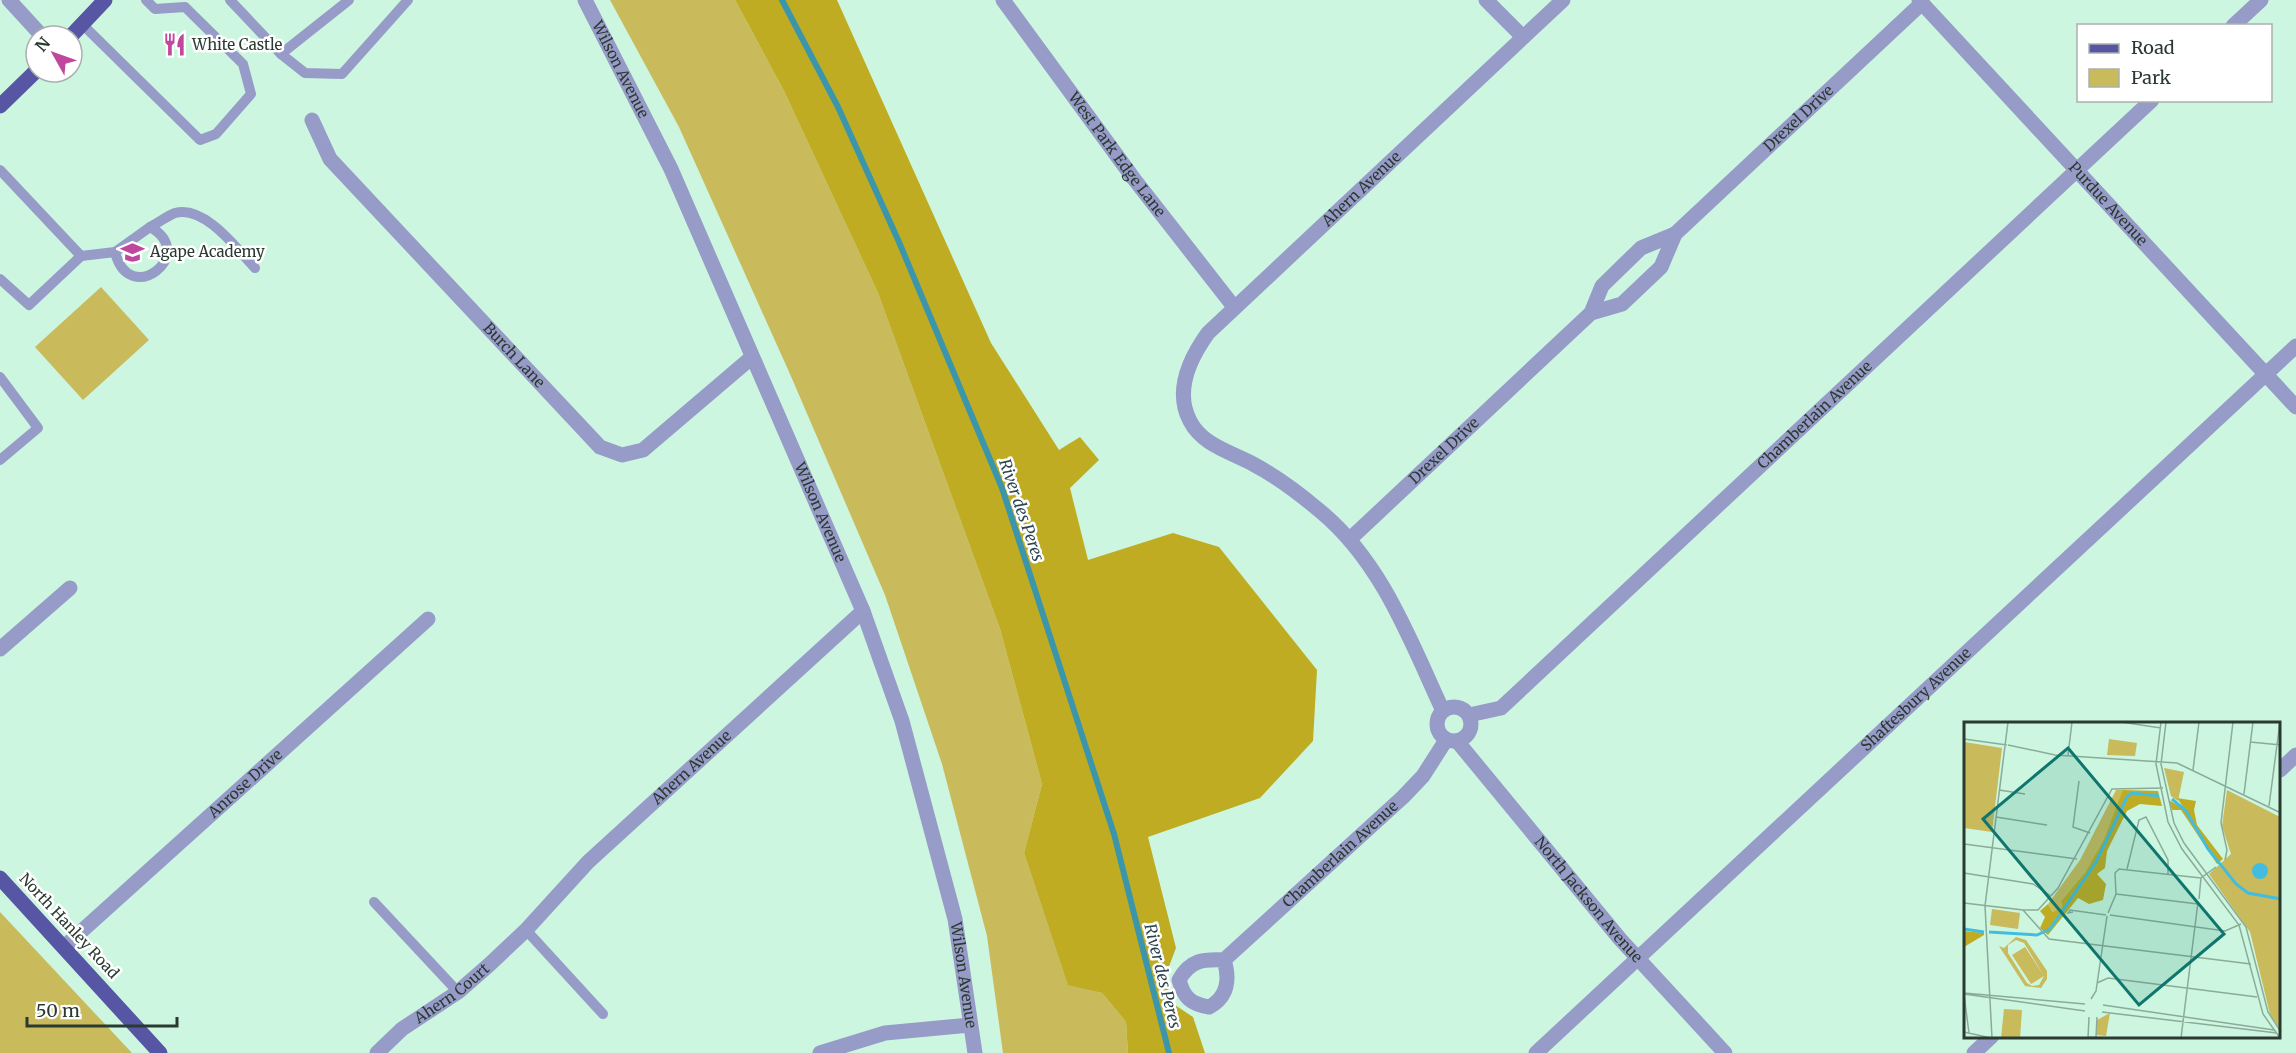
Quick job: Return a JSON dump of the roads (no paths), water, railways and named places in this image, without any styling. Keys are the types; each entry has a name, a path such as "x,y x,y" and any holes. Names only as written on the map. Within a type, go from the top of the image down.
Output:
{"main road":[{"path":"82,24 105,0"},
{"path":"0,106 24,83"},
{"name":"North Hanley Road","path":"0,878 160,1053"}],"street":[{"path":"9,0 31,24"},
{"name":"Wilson Avenue","path":"585,0 671,169 751,358 863,611 902,720 956,919 975,1053"},
{"name":"West Park Edge Lane","path":"1003,0 1134,179 1234,307"},
{"path":"1486,0 1523,37"},
{"name":"Ahern Avenue","path":"1350,539 1320,511 1282,483 1254,464 1209,442 1199,433 1186,411 1183,393 1188,368 1197,348 1234,307 1563,0"},
{"path":"2235,24 2260,0"},
{"name":"Purdue Avenue","path":"1920,1 2296,407"},
{"name":"Drexel Drive","path":"1350,539 1591,313 1602,286 1641,248 1675,234 1920,1"},
{"name":"Chamberlain Avenue","path":"1469,715 1501,708 2150,102"},
{"name":"Burch Lane","path":"312,120 330,159 600,447 622,455 643,450 751,358"},
{"name":"Drexel Drive","path":"1591,313 1622,304 1661,267 1675,234"},
{"name":"Shaftesbury Avenue","path":"1536,1053 2296,346"},
{"path":"1350,539 1394,604 1443,711"},
{"path":"0,649 70,588"},
{"name":"Ahern Avenue","path":"526,930 588,862 863,611"},
{"name":"Anrose Drive","path":"64,947 428,620"},
{"path":"1454,707 1469,715 1470,731 1451,741 1437,726 1437,720 1443,711 1454,707"},
{"name":"Chamberlain Avenue","path":"1224,960 1403,797 1451,741"},
{"name":"North Jackson Avenue","path":"1451,741 1638,958 1725,1053"},
{"path":"2281,769 2296,755"},
{"name":"Ahern Court","path":"377,1053 402,1029 458,992 526,930"},
{"path":"820,1053 885,1033 970,1025"},
{"path":"1974,1053 1990,1038"}],"lane":[{"path":"84,26 200,140 216,134 251,94 243,64 185,7 155,9 146,0"},
{"path":"230,0 281,54 305,73 342,74 408,0"},
{"path":"281,54 348,0"},
{"path":"0,170 81,256"},
{"path":"0,279 29,305 81,256 115,252 150,227 176,213 193,214 211,222 255,268"},
{"path":"115,252 117,261 129,274 137,277 153,274 165,262 167,253 163,237 150,227"},
{"path":"0,377 38,428 0,460"},
{"path":"374,902 458,992"},
{"path":"526,930 603,1014"}],"waterway":[{"name":"River des Peres","path":"782,0 838,107 899,242 1002,488 1114,834 1169,1053"}],"place":[{"name":"White Castle","path":"174,45"},
{"name":"Agape Academy","path":"132,252"}]}
